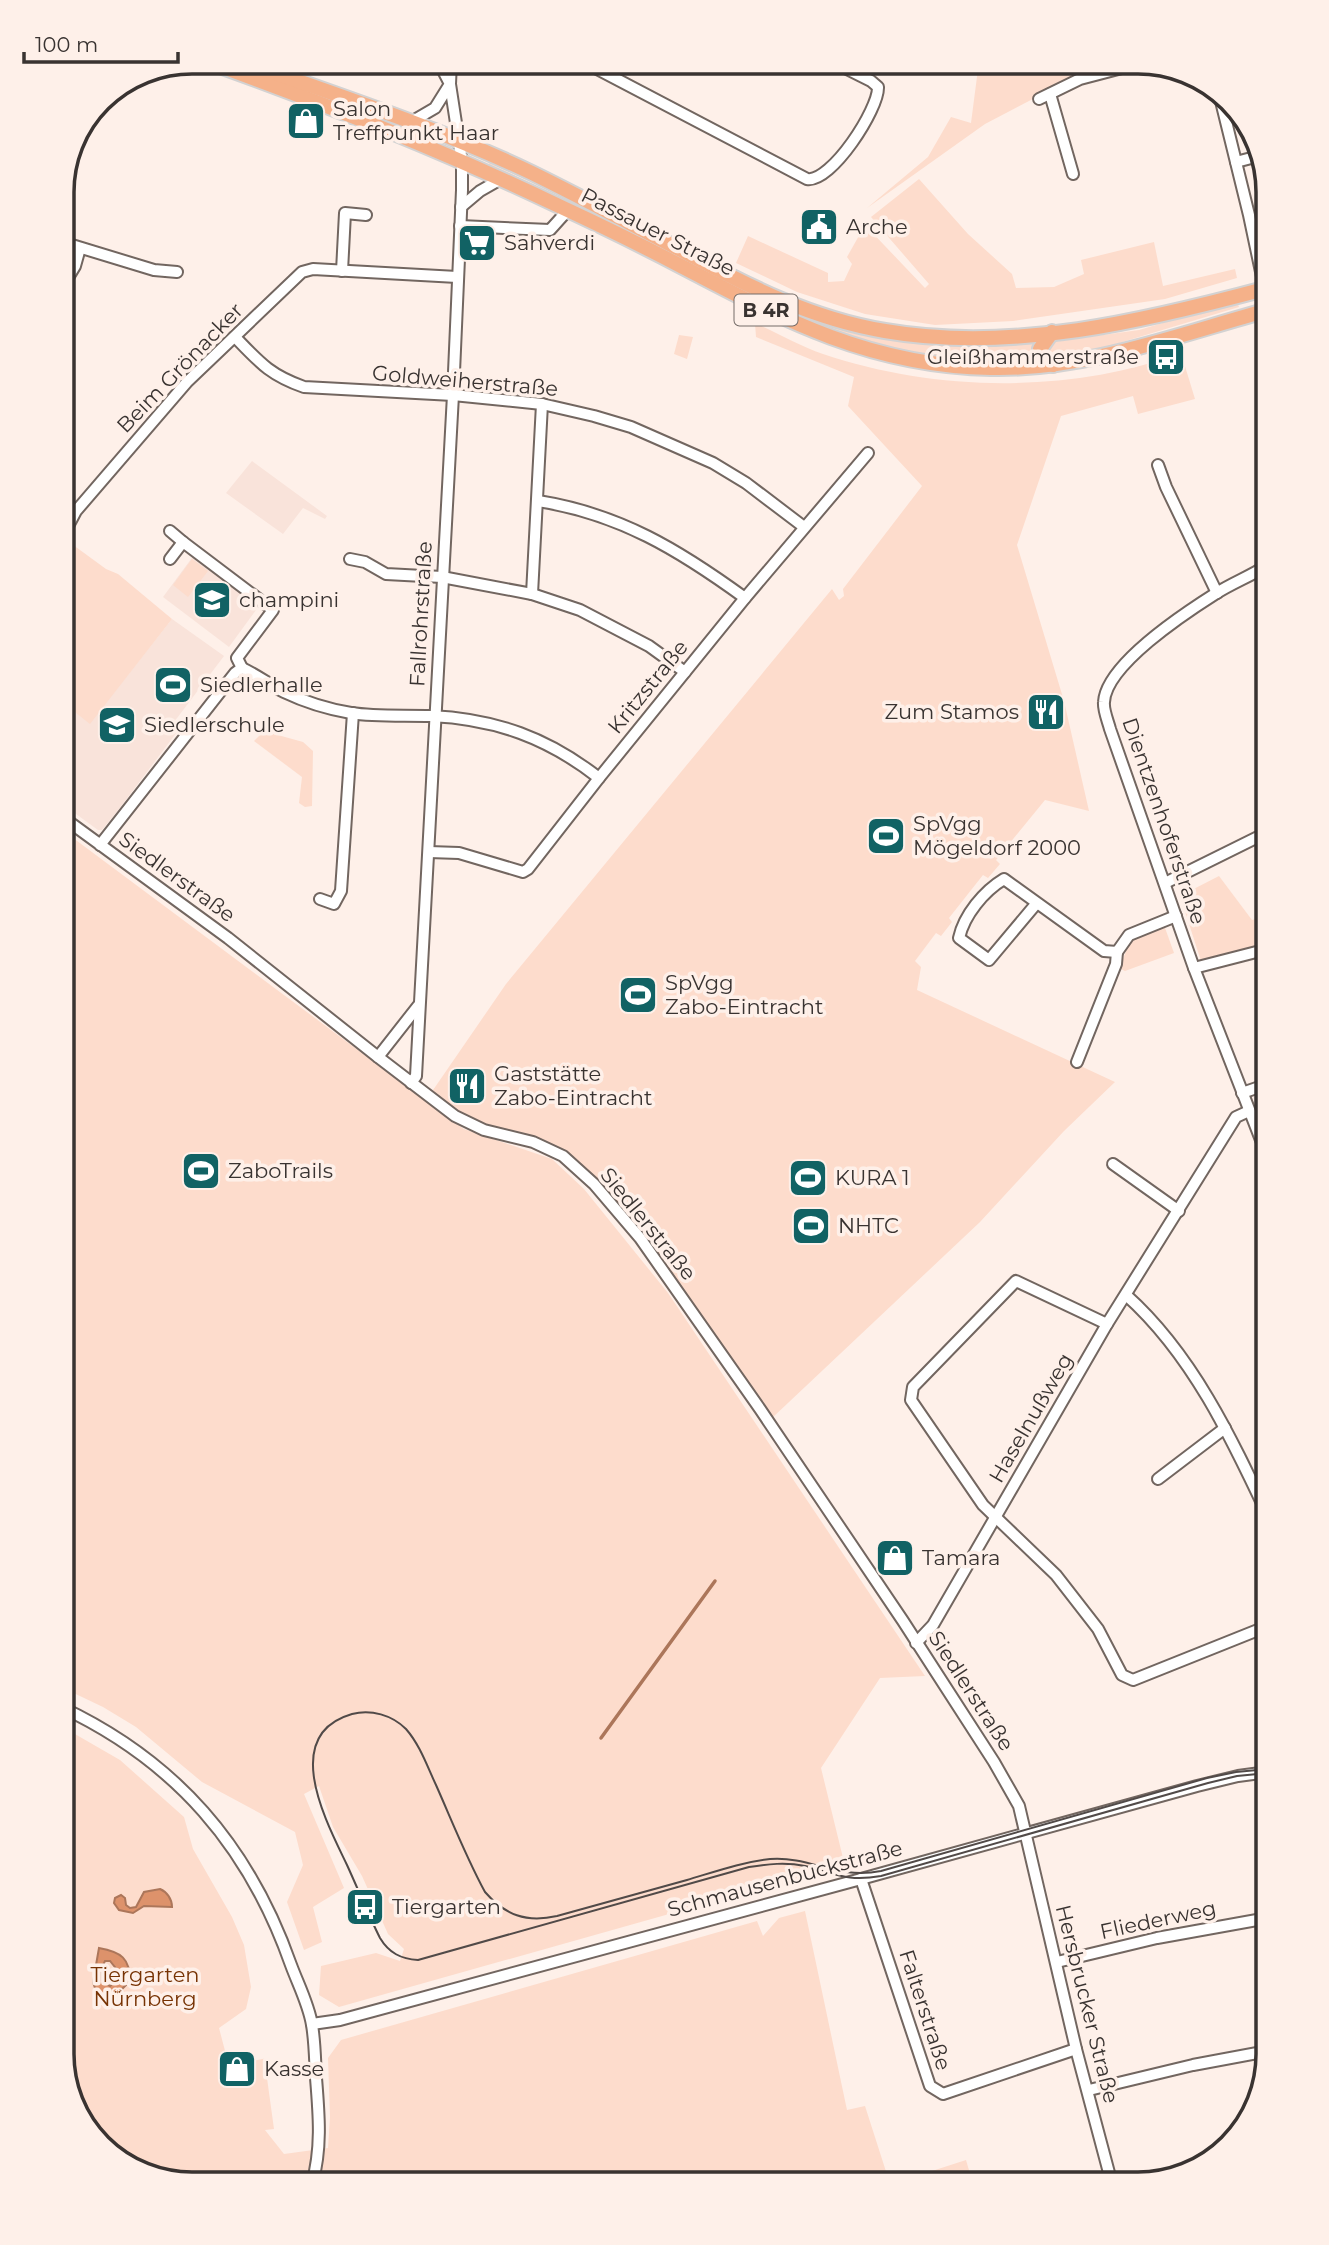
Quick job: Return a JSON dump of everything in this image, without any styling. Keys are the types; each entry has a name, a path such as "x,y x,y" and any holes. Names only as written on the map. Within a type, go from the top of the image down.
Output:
{"main road":[{"name":"Passauer Straße","path":"241,74 341,111 501,179 781,317 856,347 895,357 954,366 995,368 1053,365 1122,351 1256,312"},
{"name":"Passauer Straße","path":"277,74 458,140 534,174 755,289 826,317 878,330 929,336 984,337 1052,332 1148,318 1256,291"},
{"path":"1052,332 1040,349 1043,360 1053,365"}],"street":[{"name":"Fallrohrstraße","path":"445,74 450,84"},
{"name":"Fallrohrstraße","path":"411,1083 416,1076 429,852 461,207 462,162 450,84 451,74"},
{"path":"607,74 807,179 814,180 823,175 853,140 878,96 878,87 857,74"},
{"path":"1038,99 1080,79 1099,74"},
{"path":"411,122 435,108 450,84"},
{"path":"1051,94 1073,174"},
{"path":"1224,112 1256,246"},
{"path":"1236,162 1250,158"},
{"path":"461,207 480,191 501,179"},
{"path":"460,226 550,230 568,210"},
{"path":"342,271 345,213 366,215"},
{"path":"74,246 154,270 177,272"},
{"path":"74,268 80,248"},
{"name":"Beim Grönacker","path":"74,515 187,382 302,272 313,269 457,277"},
{"name":"Goldweiherstraße","path":"235,337 264,367 282,379 304,387 542,404 631,427 713,463 746,483 804,527"},
{"path":"532,594 542,404"},
{"name":"Kritzstraße","path":"429,852 459,853 523,872 528,869 745,598 868,453"},
{"path":"1158,465 1217,593"},
{"path":"538,501 571,506 626,525 664,543 745,598"},
{"path":"170,531 273,610 237,658 242,668 282,691 314,705 353,713 434,716 501,726 571,756 599,778"},
{"path":"170,559 183,542"},
{"path":"350,559 365,562 386,574 442,577 532,594 580,610 649,646 685,672"},
{"name":"Dientzenhoferstraße","path":"1256,572 1217,593 1162,630 1109,682 1104,703 1110,729 1194,968 1256,1128"},
{"path":"100,845 235,673 242,668"},
{"path":"320,899 334,905 341,891 353,713"},
{"name":"Siedlerstraße","path":"74,826 228,938 455,1116 475,1127 533,1142 554,1151 594,1184 662,1269 760,1409 1006,1781 1023,1814 1026,1832"},
{"path":"1165,883 1256,838"},
{"path":"1036,904 989,960 959,938 962,924 992,886 1004,879 1104,951 1117,952"},
{"path":"1077,1062 1116,964 1117,952 1129,935 1177,916"},
{"path":"1194,968 1256,952"},
{"path":"377,1057 420,1004"},
{"path":"1242,1093 1256,1088"},
{"name":"Haselnußweg","path":"916,1643 933,1625 1107,1324 1236,1116 1249,1111"},
{"path":"1114,1164 1179,1211"},
{"path":"1107,1324 1016,1281 913,1387 911,1400 983,1506 1056,1575 1097,1629 1122,1675 1133,1680 1256,1631"},
{"path":"1126,1295 1139,1306 1189,1368 1225,1428 1256,1491"},
{"path":"1158,1479 1225,1428"},
{"path":"74,1713 104,1728 142,1754 189,1794 220,1830 272,1914 312,2024 320,2127 315,2171"},
{"name":"Schmausenbuckstraße","path":"312,2024 340,2020 1218,1780 1256,1774"},
{"name":"Hersbrucker Straße","path":"1026,1832 1076,2049 1109,2172"},
{"name":"Falterstraße","path":"861,1879 930,2086 943,2094 1076,2049"},
{"name":"Fliederweg","path":"1057,1962 1157,1938 1256,1921"},
{"path":"1088,2090 1256,2053"}],"shaded area":[{"path":"252,461 327,516 325,519 303,508 283,534 226,493"},
{"name":"champini","path":"194,555 261,603 229,647 163,597"},
{"name":"Siedlerschule","path":"172,619 224,656 171,726 177,732 102,830 98,830 74,812 74,711 90,723"},
{"path":"160,1889 169,1896 172,1907 144,1906 133,1913 119,1910 114,1903 115,1898 121,1895 125,1898 126,1905 130,1908 136,1907 144,1892"},
{"path":"99,1948 123,1957 130,1973 130,1981 116,1995 107,1997 96,1991 93,1982","holes":["105,1961 110,1961 118,1971 115,1982 110,1986 101,1980 101,1969"]}],"green space":[{"path":"977,74 1076,74 1075,77 985,124 867,208 928,157 951,117 971,123"},
{"path":"489,163 589,209 729,281 727,283 487,167"},
{"path":"919,179 968,234 1012,274 1016,288 1054,287 1084,274 1081,260 1154,242 1163,286 1235,269 1237,278 1165,299 1013,321 935,325 865,314 797,292 736,263 748,236 828,273 828,282 844,281 852,264 847,257 865,225 925,288 929,284 871,217"},
{"path":"767,300 803,315 1036,342 1032,361 963,360 917,355 839,335 765,303"},
{"path":"1237,301 1239,307 1099,349 1058,357 1047,353 1047,344 1053,342 1139,330"},
{"path":"755,323 814,351 866,367 956,381 1002,383 1094,376 1181,353 1195,399 1138,414 1133,396 1061,416 1017,545 1064,701 1089,811 1045,800 996,860 1000,864 988,878 983,875 949,918 952,922 941,936 936,933 915,961 921,967 917,990 1115,1082 1064,1131 980,1222 771,1419 683,1288 643,1234 577,1161 477,1123 431,1093 506,984 832,589 839,600 844,596 843,589 922,486 848,406 854,377 756,337"},
{"path":"679,335 693,337 687,359 674,354"},
{"path":"74,546 106,569 118,574 172,619 90,724 74,711"},
{"path":"192,559 208,571 188,597 173,585"},
{"path":"267,732 303,742 313,751 312,806 305,807 299,803 302,777 254,741"},
{"path":"74,839 464,1129 552,1159 584,1189 668,1293 925,1676 880,1678 821,1768 844,1862 798,1882 701,1905 339,2007 319,1995 321,1966 376,1953 400,1961 404,1949 388,1934 362,1876 333,1827 319,1786 304,1794 344,1888 313,1907 322,1942 304,1950 287,1902 303,1865 295,1832 202,1782 136,1727 74,1693"},
{"path":"1219,876 1252,920 1256,919 1256,947 1201,961 1180,896"},
{"path":"1164,925 1174,953 1125,971 1119,968 1130,942"},
{"name":"Tiergarten Nürnberg","path":"74,1733 120,1760 184,1817 193,1849 232,1917 244,1945 251,1987 246,2009 219,2028 229,2066 267,2058 271,2077 267,2078 274,2129 265,2130 284,2154 328,2148 328,2058 341,2040 757,1921 763,1936 779,1918 805,1911 847,2110 865,2106 886,2172 184,2171 139,2159 114,2142 93,2119 76,2076"},
{"path":"966,2160 969,2172 930,2172"}],"waterway":[{"path":"601,1738 715,1581"}],"tram line":[{"path":"1256,1770 1207,1778 881,1871 851,1872 785,1859 760,1860 557,1916 526,1918 508,1912 485,1892 423,1756 411,1735 400,1724 374,1713 352,1714 330,1725 318,1741 313,1760 315,1782 329,1827 380,1938 387,1948 396,1954 418,1960 749,1867 791,1864 850,1878 881,1876 1208,1783 1256,1774"}],"place":[{"name":"Salon Treffpunkt Haar","path":"306,121"},
{"name":"Arche","path":"819,227"},
{"name":"Sahverdi","path":"477,243"},
{"name":"Gleißhammerstraße","path":"1166,357"},
{"name":"champini","path":"212,600"},
{"name":"Siedlerhalle","path":"173,685"},
{"name":"Zum Stamos","path":"1046,712"},
{"name":"Siedlerschule","path":"117,725"},
{"name":"SpVgg Mögeldorf 2000","path":"886,836"},
{"name":"SpVgg Zabo-Eintracht","path":"638,995"},
{"name":"Gaststätte Zabo-Eintracht","path":"467,1086"},
{"name":"ZaboTrails","path":"201,1171"},
{"name":"KURA 1","path":"808,1178"},
{"name":"NHTC","path":"811,1226"},
{"name":"Tamara","path":"895,1558"},
{"name":"Tiergarten","path":"365,1907"},
{"name":"Kasse","path":"237,2069"}]}
